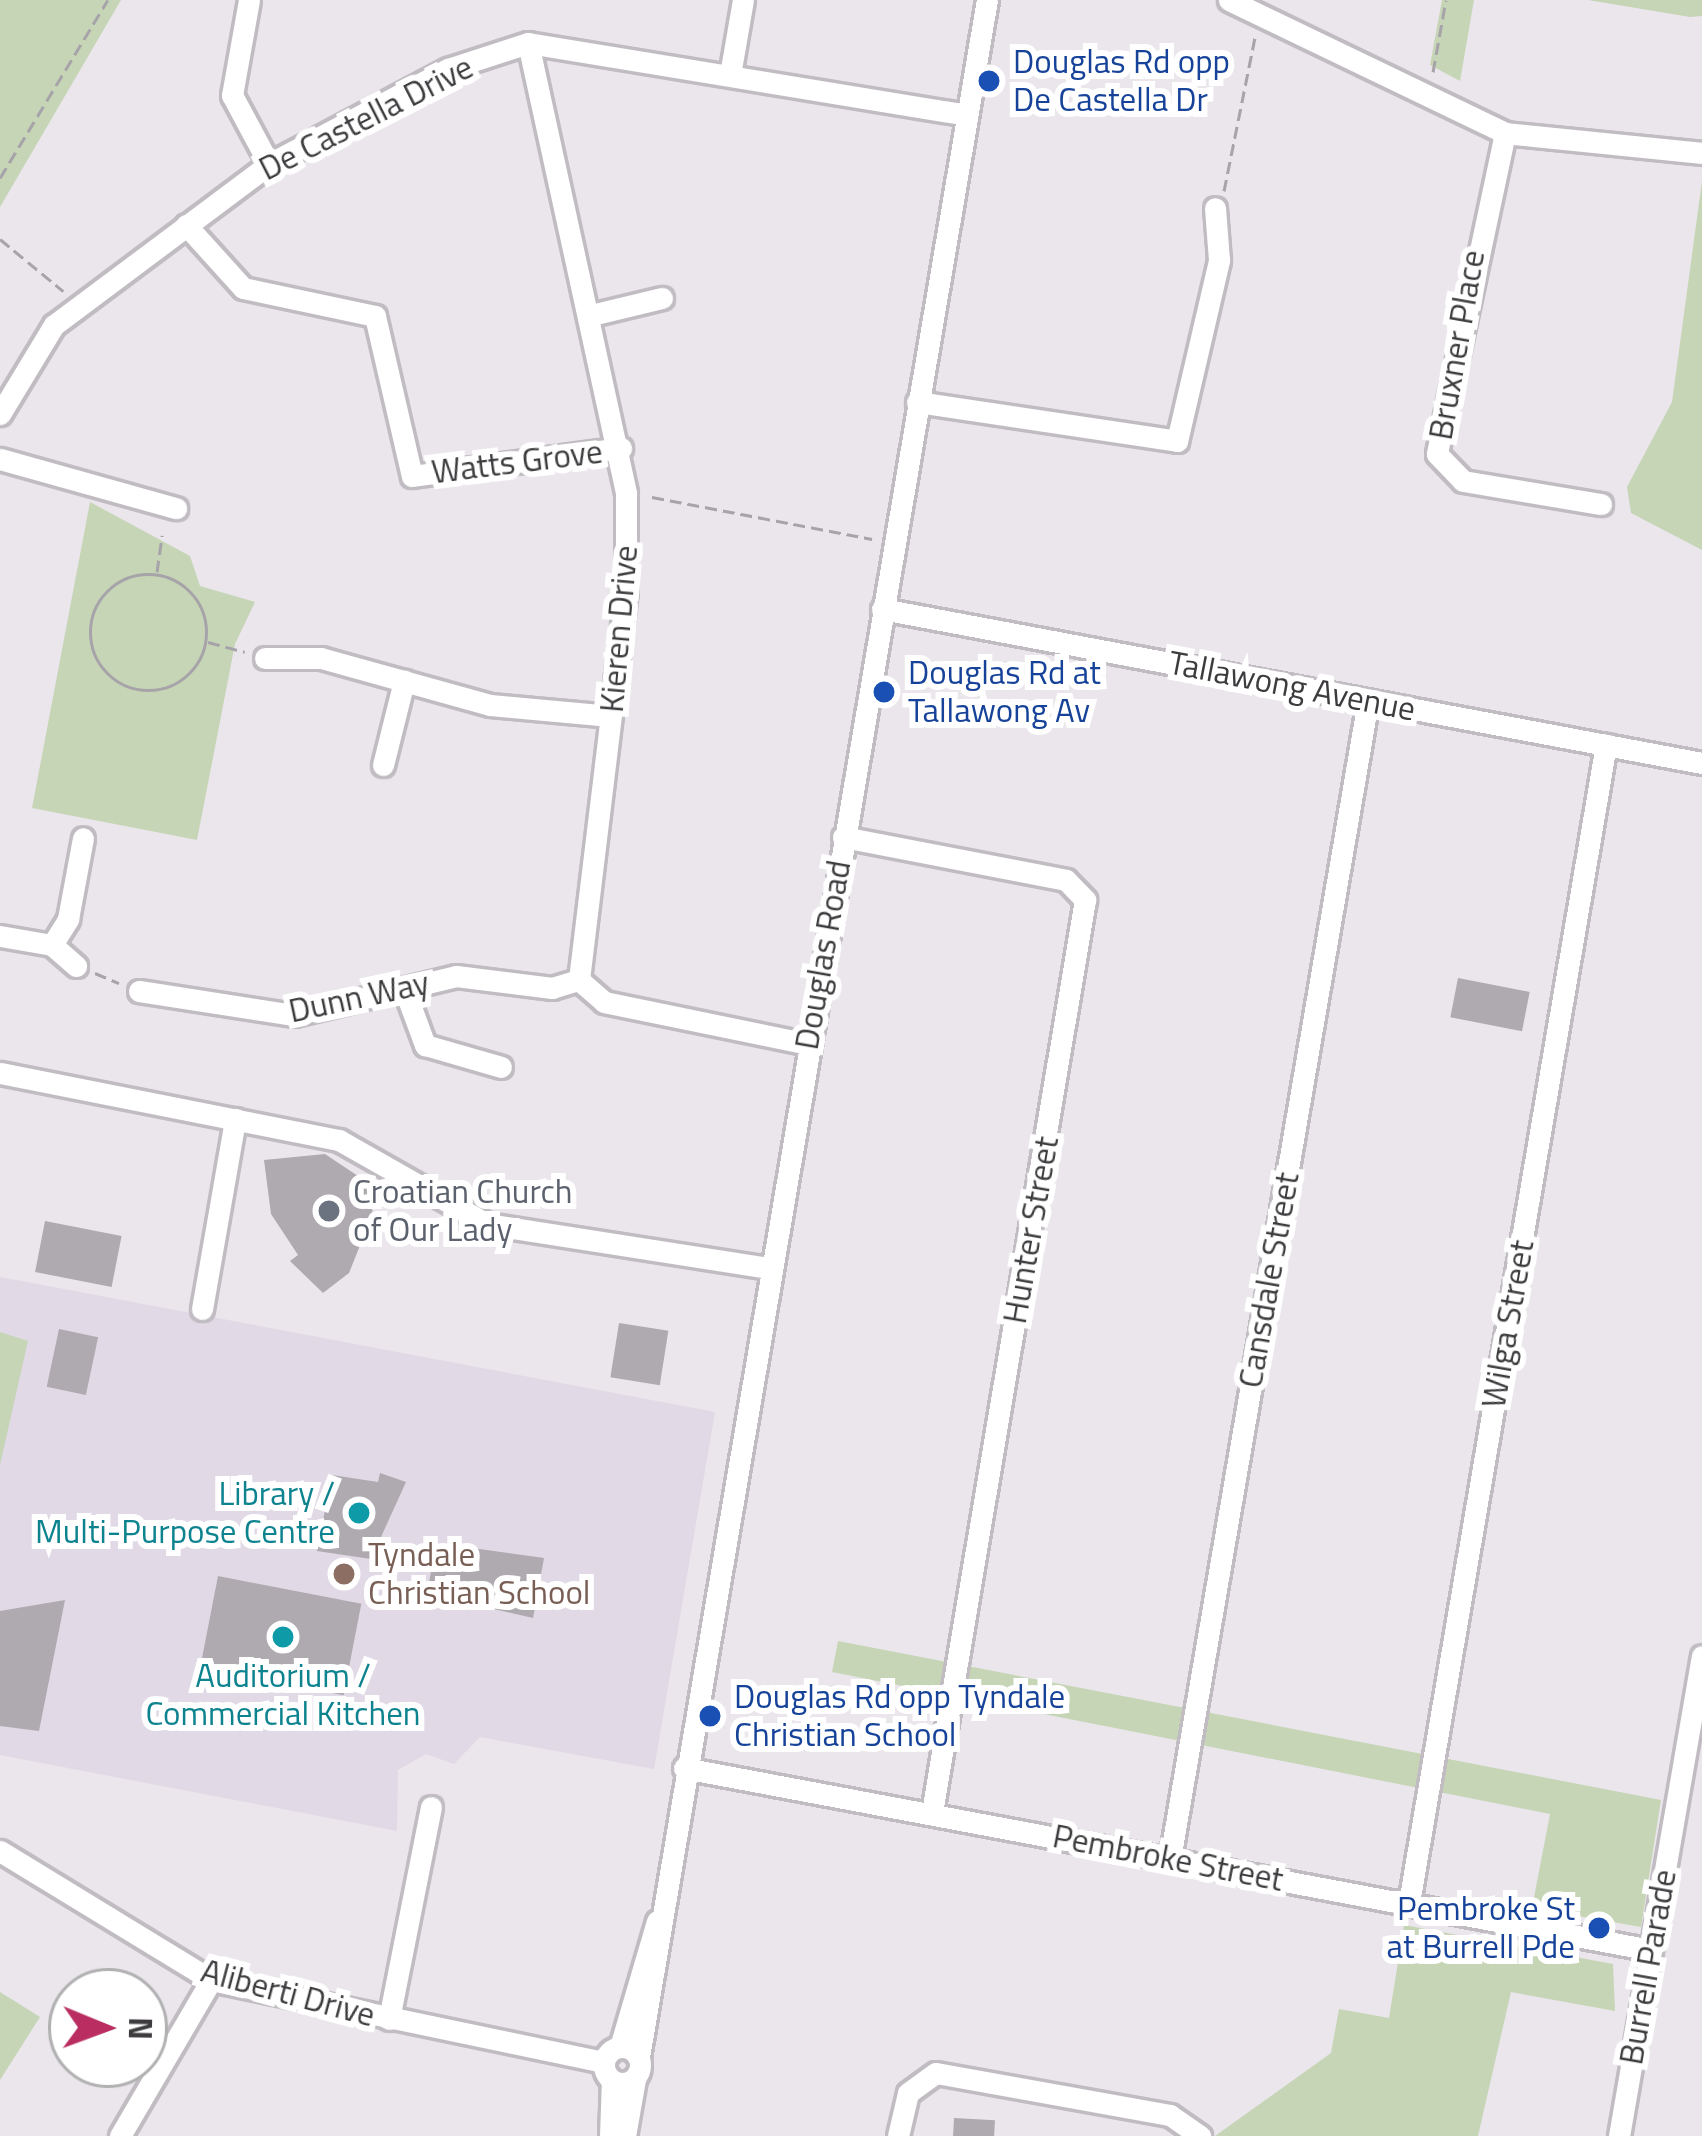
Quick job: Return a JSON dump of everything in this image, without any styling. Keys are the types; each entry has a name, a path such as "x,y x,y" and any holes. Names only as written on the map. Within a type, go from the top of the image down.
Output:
{"street":[{"path":"249,0 232,95 269,164"},
{"path":"730,74 742,0"},
{"name":"Douglas Road","path":"610,2136 622,2065 662,1909 987,0"},
{"path":"1228,0 1260,11 1504,133 1702,154"},
{"name":"De Castella Drive","path":"0,414 35,347 78,304 269,164 448,69 528,43 967,115"},
{"name":"Kieren Drive","path":"528,43 621,448 628,542 579,980"},
{"name":"Bruxner Place","path":"1504,133 1437,454 1463,481 1601,504"},
{"path":"917,402 1177,441 1219,260 1215,208"},
{"name":"Watts Grove","path":"186,225 243,288 374,316 412,476 621,448"},
{"path":"591,315 662,298"},
{"path":"0,459 176,508"},
{"name":"Tallawong Avenue","path":"882,609 1702,764"},
{"path":"265,658 322,658 490,705 610,716"},
{"path":"383,765 404,681"},
{"name":"Cansdale Street","path":"1170,1859 1368,701"},
{"name":"Wilga Street","path":"1409,1903 1606,745"},
{"name":"Hunter Street","path":"844,837 1066,880 1085,900 932,1812"},
{"path":"52,945 68,919 83,838"},
{"path":"0,937 52,945 76,966"},
{"name":"Dunn Way","path":"139,991 294,1016 456,976 552,988 579,980"},
{"path":"579,980 604,1002 808,1044"},
{"path":"405,991 425,1045 501,1067"},
{"path":"0,1073 340,1140 487,1224 770,1268"},
{"path":"202,1309 235,1119"},
{"name":"Burrell Parade","path":"1619,2136 1702,1656"},
{"name":"Pembroke Street","path":"684,1768 1651,1950"},
{"path":"389,2019 431,1808"},
{"name":"Aliberti Drive","path":"0,1851 211,1980 622,2065"},
{"path":"120,2136 211,1980"},
{"name":"Douglas Road","path":"622,2065 625,2136"},
{"path":"898,2136 912,2085 937,2073 1170,2115 1199,2136"}],"path":[{"path":"0,178 108,0"},
{"path":"1432,73 1446,0"},
{"path":"1215,208 1229,183 1260,11"},
{"path":"0,238 78,304"},
{"path":"652,497 872,539"},
{"path":"156,574 162,535"},
{"path":"156,574 199,603 206,642 196,667 163,689 105,672 90,639 97,604 123,579 156,574"},
{"path":"206,642 265,658"},
{"path":"76,966 139,991"}],"shaded area":[{"name":"Tyndale Christian School","path":"0,1277 715,1412 654,1769 480,1737 454,1764 426,1754 398,1770 397,1831 0,1755"}],"green space":[{"path":"0,0 121,0 0,207"},
{"path":"1442,0 1474,0 1460,81 1430,65"},
{"path":"1588,0 1702,0 1702,16 1690,17"},
{"path":"1702,181 1702,550 1631,513 1627,487 1672,402"},
{"path":"90,502 190,556 200,586 255,602 235,644 197,840 32,808"},
{"path":"0,1332 28,1341 0,1465"},
{"path":"838,1641 1661,1800 1641,1927 1532,1908 1550,1814 832,1672"},
{"path":"1404,1925 1613,1964 1615,2011 1511,1992 1478,2136 1215,2136 1331,2053 1339,2009 1389,2018"},
{"path":"0,1992 40,2017 0,2080"}],"building":[{"path":"1458,978 1530,992 1522,1031 1450,1017"},
{"path":"325,1154 364,1180 373,1213 349,1273 323,1293 290,1261 298,1255 271,1214 264,1160"},
{"path":"45,1221 122,1236 112,1287 35,1272"},
{"path":"619,1323 668,1331 660,1385 610,1377"},
{"path":"59,1329 98,1337 86,1395 47,1387"},
{"name":"Library / Multi-Purpose Centre","path":"380,1473 406,1482 371,1559 317,1551 332,1475 378,1482"},
{"path":"436,1543 544,1558 533,1618 427,1594"},
{"name":"Auditorium / Commercial Kitchen","path":"218,1576 361,1604 344,1695 200,1667"},
{"path":"65,1600 39,1731 0,1726 0,1611"},
{"path":"954,2118 995,2120 994,2136 953,2136"}],"place":[{"name":"Douglas Rd opp De Castella Dr","path":"989,81"},
{"name":"Douglas Rd at Tallawong Av","path":"884,692"},
{"name":"Croatian Church of Our Lady","path":"329,1211"},
{"name":"Library / Multi-Purpose Centre","path":"359,1513"},
{"name":"Tyndale Christian School","path":"344,1574"},
{"name":"Auditorium / Commercial Kitchen","path":"283,1637"},
{"name":"Douglas Rd opp Tyndale Christian School","path":"710,1716"},
{"name":"Pembroke St at Burrell Pde","path":"1599,1928"}]}
